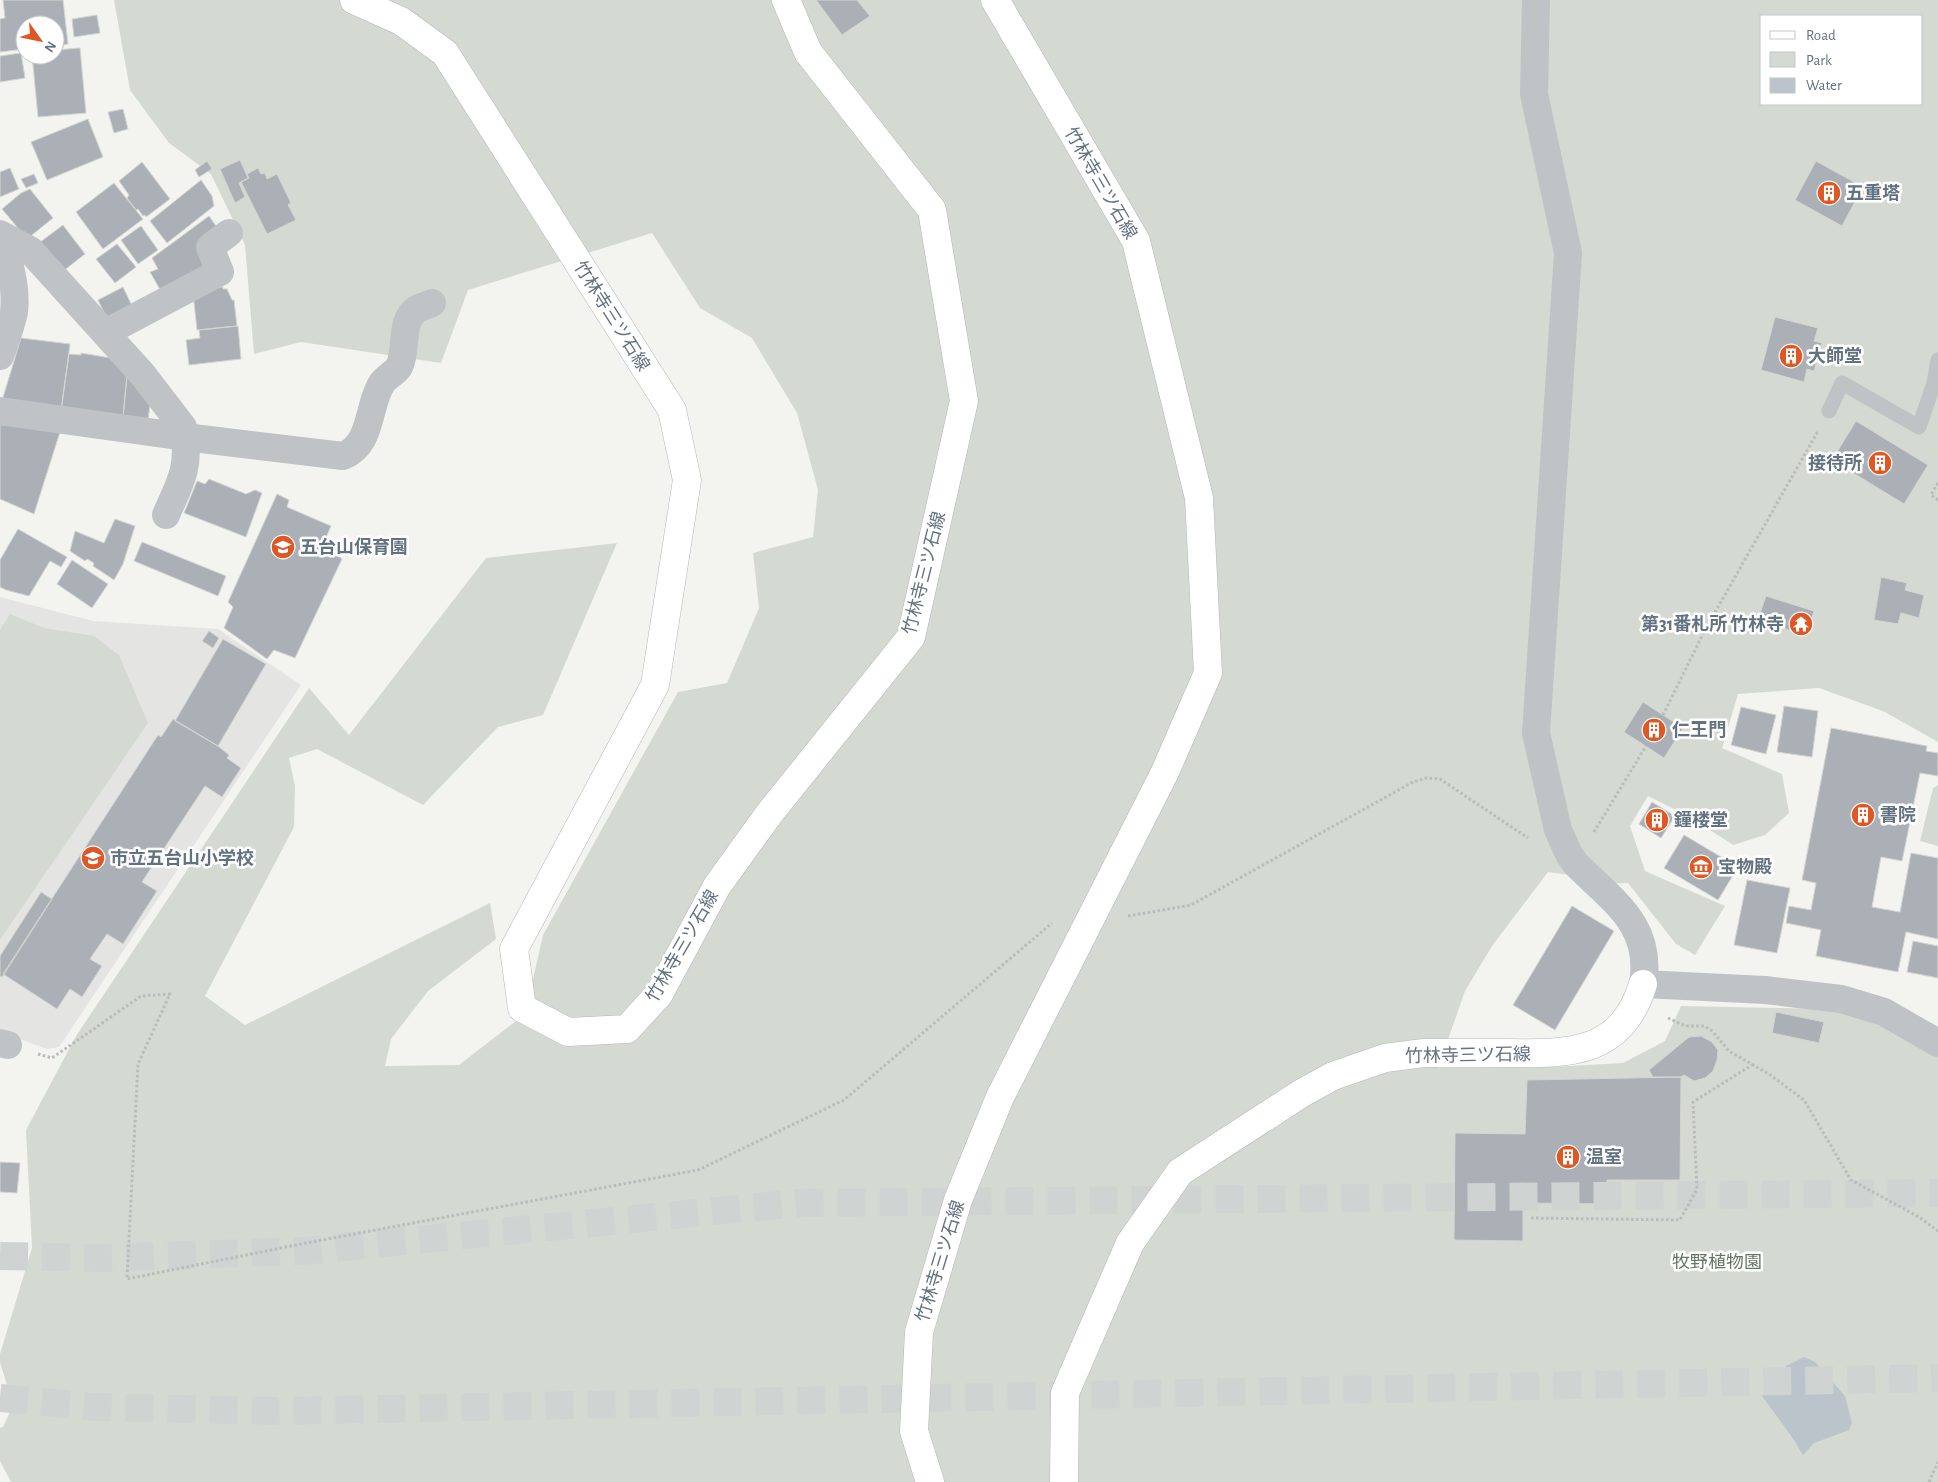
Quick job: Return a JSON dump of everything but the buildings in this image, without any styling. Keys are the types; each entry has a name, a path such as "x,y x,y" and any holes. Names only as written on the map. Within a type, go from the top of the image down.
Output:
{"main road":[{"name":"竹林寺三ツ石線","path":"354,0 401,21 445,53 672,410 687,480 654,685 514,950 522,1008 568,1032 627,1029 659,994 717,886 770,814 911,637 964,401 932,210 808,52 786,0"},
{"name":"竹林寺三ツ石線","path":"930,1482 914,1431 919,1332 958,1200 993,1114 1165,772 1208,673 1199,498 1136,241 995,0"},
{"name":"竹林寺三ツ石線","path":"1064,1482 1065,1393 1130,1243 1180,1172 1318,1084 1348,1070 1385,1058 1424,1053 1548,1054 1569,1052 1591,1045 1610,1035 1626,1020 1640,993"}],"street":[{"path":"1536,0 1534,94 1568,253 1536,733 1558,830 1575,863 1623,910 1635,926 1644,949 1645,972 1640,993 1765,990 1841,999 1884,1012 1938,1042"},
{"path":"105,333 220,272 210,247 229,233"},
{"path":"0,235 30,250 143,375 183,427 187,456 184,472 166,515"},
{"path":"0,235 12,280 14,311 0,356"},
{"path":"0,411 185,437 343,456 349,453 364,436 382,383 398,368 404,351 405,332 412,314 432,303"}],"lane":[{"path":"1829,411 1842,383 1919,426 1934,383 1938,360"}],"path":[{"path":"1663,715 1705,630 1829,411"},
{"path":"1938,483 1931,495 1938,500"},
{"path":"1575,863 1646,746"},
{"path":"4,1044 52,1058 141,996 170,994 138,1064 127,1279 316,1241 698,1170 844,1100 1057,918 1088,922 1191,905 1413,782 1426,778 1440,779 1533,842"},
{"path":"1640,993 1685,1026 1704,1026 1712,1031 1729,1051 1769,1074 1804,1100 1852,1180 1919,1217 1938,1231"},
{"path":"1531,1218 1680,1220 1697,1189 1693,1102 1752,1065"},
{"path":"1929,1482 1938,1462"}],"shaded area":[{"name":"市立五台山小学校","path":"0,597 93,621 218,629 301,685 59,1047 47,1049 0,1032"}],"green space":[{"name":"牧野植物園","path":"114,0 1938,0 1938,742 1883,711 1819,688 1738,694 1722,748 1782,774 1789,813 1765,835 1733,845 1690,817 1648,796 1630,826 1645,871 1725,906 1695,955 1676,944 1628,883 1592,884 1583,877 1548,872 1492,946 1465,991 1438,1068 1552,1067 1623,1063 1665,1041 1681,1006 1834,1009 1901,1026 1938,1056 1938,1482 11,1482 0,1461 0,1428 3,1427 13,1405 0,1362 0,1354 32,1248 26,1130 76,1036 309,688 349,735 486,558 617,543 543,715 498,727 423,805 317,749 289,758 295,786 294,827 205,996 245,1025 490,903 496,939 428,991 391,1039 385,1066 459,1065 525,1014 543,935 678,692 727,683 759,608 753,553 813,537 818,490 797,413 752,338 700,308 652,233 468,290 441,363 301,342 254,354 245,245 211,174 169,143 130,90"},
{"path":"10,614 44,628 94,636 119,655 148,723 0,940 0,630"},
{"path":"1938,785 1938,846 1920,841 1933,788"}],"water":[{"path":"1804,1357 1815,1362 1845,1396 1852,1423 1849,1430 1814,1443 1803,1455 1762,1396 1786,1366"}],"tunnel":[{"path":"0,1256 98,1258 302,1251 799,1203 1938,1193"},
{"path":"0,1398 96,1407 276,1411 1938,1378"}],"place":[{"name":"五重塔","path":"1829,193"},
{"name":"大師堂","path":"1791,356"},
{"name":"接待所","path":"1880,463"},
{"name":"五台山保育園","path":"283,547"},
{"name":"第31番札所 竹林寺","path":"1801,624"},
{"name":"仁王門","path":"1654,730"},
{"name":"書院","path":"1863,815"},
{"name":"鐘楼堂","path":"1657,820"},
{"name":"市立五台山小学校","path":"93,858"},
{"name":"宝物殿","path":"1701,867"},
{"name":"温室","path":"1568,1157"}]}
